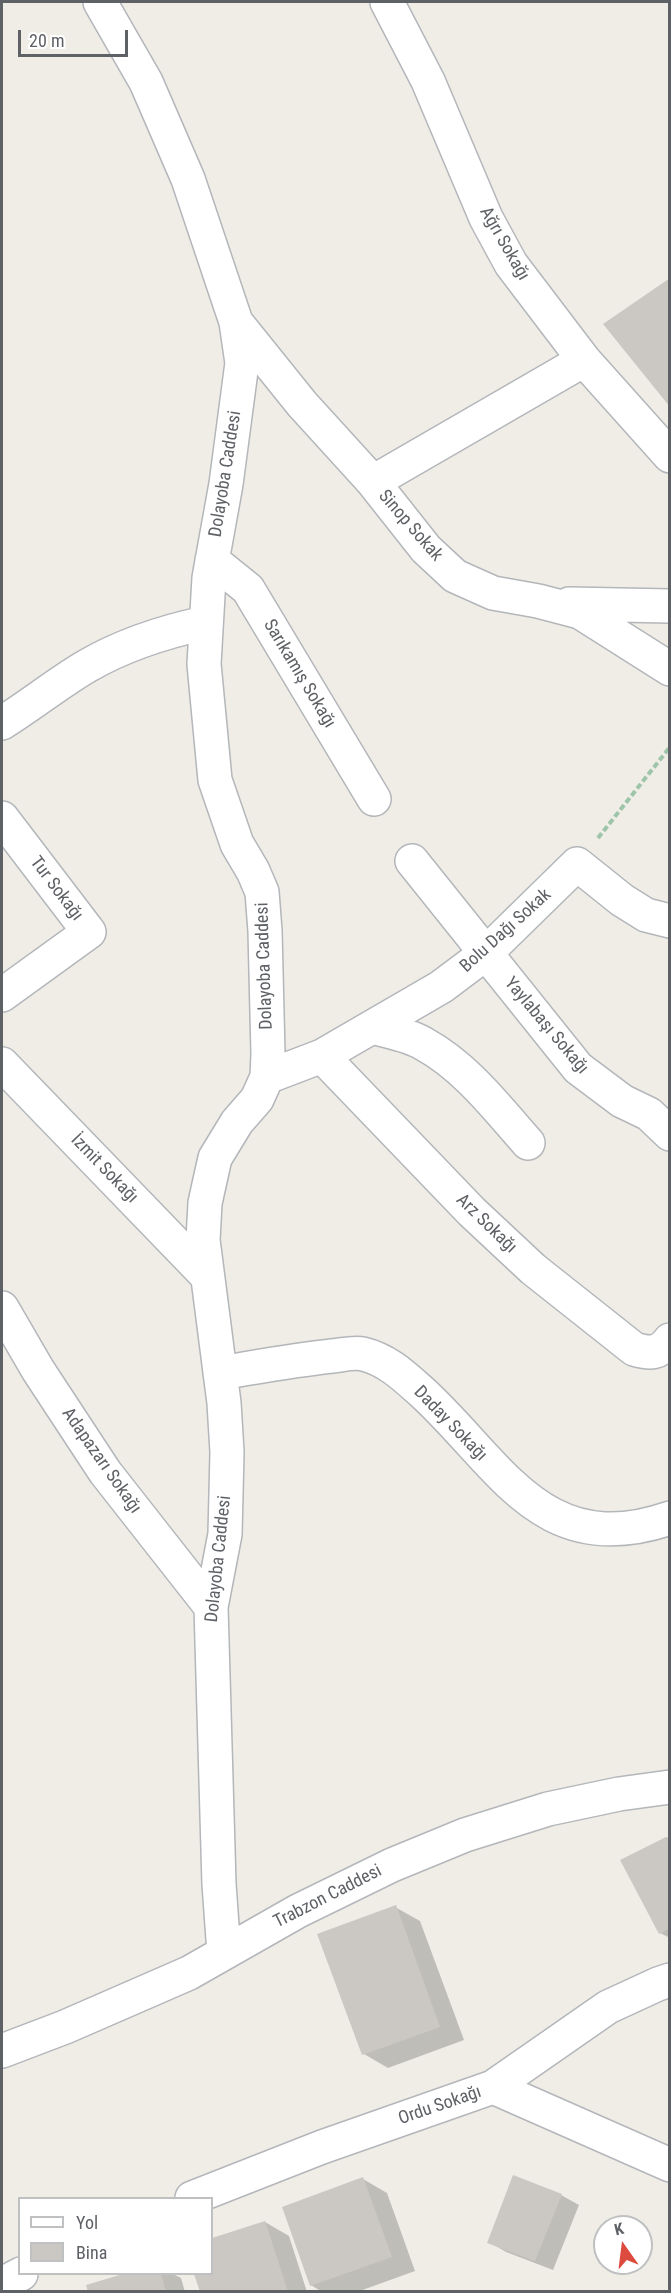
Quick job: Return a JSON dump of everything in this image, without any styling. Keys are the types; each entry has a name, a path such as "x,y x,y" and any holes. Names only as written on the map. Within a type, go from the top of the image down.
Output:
{"street":[{"name":"Dolayoba Caddesi","path":"100,2 146,82 171,135 203,220 236,322 242,363 226,484 212,560 205,623 204,664 215,780 237,844 262,892 265,942 267,1077 258,1099 237,1122 215,1158 205,1212 203,1240 220,1373 227,1452 225,1533 211,1608 219,1884 224,1953"},
{"name":"Ağrı Sokağı","path":"387,2 428,81 491,227 511,264 584,360 669,456"},
{"name":"Sinop Sokak","path":"236,322 303,404 373,482 426,549 455,576 493,593 580,612 669,669"},
{"path":"373,482 584,360"},
{"name":"Sarıkamış Sokağı","path":"212,560 248,589 374,799"},
{"path":"550,604 669,606"},
{"path":"2,723 87,666 132,643 162,632 205,623"},
{"name":"Tur Sokağı","path":"2,818 89,932 2,995"},
{"name":"Yaylabaşı Sokağı","path":"412,861 578,1068 622,1101 649,1114 669,1134"},
{"path":"577,864 621,900 645,915 669,921"},
{"name":"Bolu Dağı Sokak","path":"267,1077 321,1056 441,987 485,954 577,864"},
{"path":"372,1027 424,1044 449,1062 475,1084 528,1143"},
{"name":"Arz Sokağı","path":"321,1056 472,1212 541,1276 634,1349 649,1353 658,1351 669,1340"},
{"name":"İzmit Sokağı","path":"2,1064 206,1275"},
{"name":"Adapazarı Sokağı","path":"2,1308 38,1370 105,1472 211,1608"},
{"name":"Daday Sokağı","path":"220,1373 361,1353 384,1360 433,1402 506,1482 542,1510 573,1523 600,1529 633,1529 669,1518"},
{"name":"Trabzon Caddesi","path":"2,2051 65,2027 189,1973 298,1911 392,1865 465,1834 548,1809 619,1794 669,1787"},
{"name":"Ordu Sokağı","path":"197,2197 322,2147 493,2087 608,2007 669,1980"},
{"path":"493,2087 669,2165"},
{"path":"2,2284 19,2275"}],"path":[{"path":"577,864 669,747"}],"building":[{"path":"670,278 670,407 603,324"},
{"path":"666,1837 670,1838 670,1928 659,1934 620,1860"},
{"path":"396,1905 440,2027 362,2055 317,1934"},
{"path":"513,2175 562,2194 535,2261 487,2243"},
{"path":"363,2177 392,2257 310,2286 282,2207"},
{"path":"265,2221 288,2292 200,2292 194,2275 213,2275 213,2238"},
{"path":"120,2275 161,2275 166,2292 88,2292 86,2285"}]}
